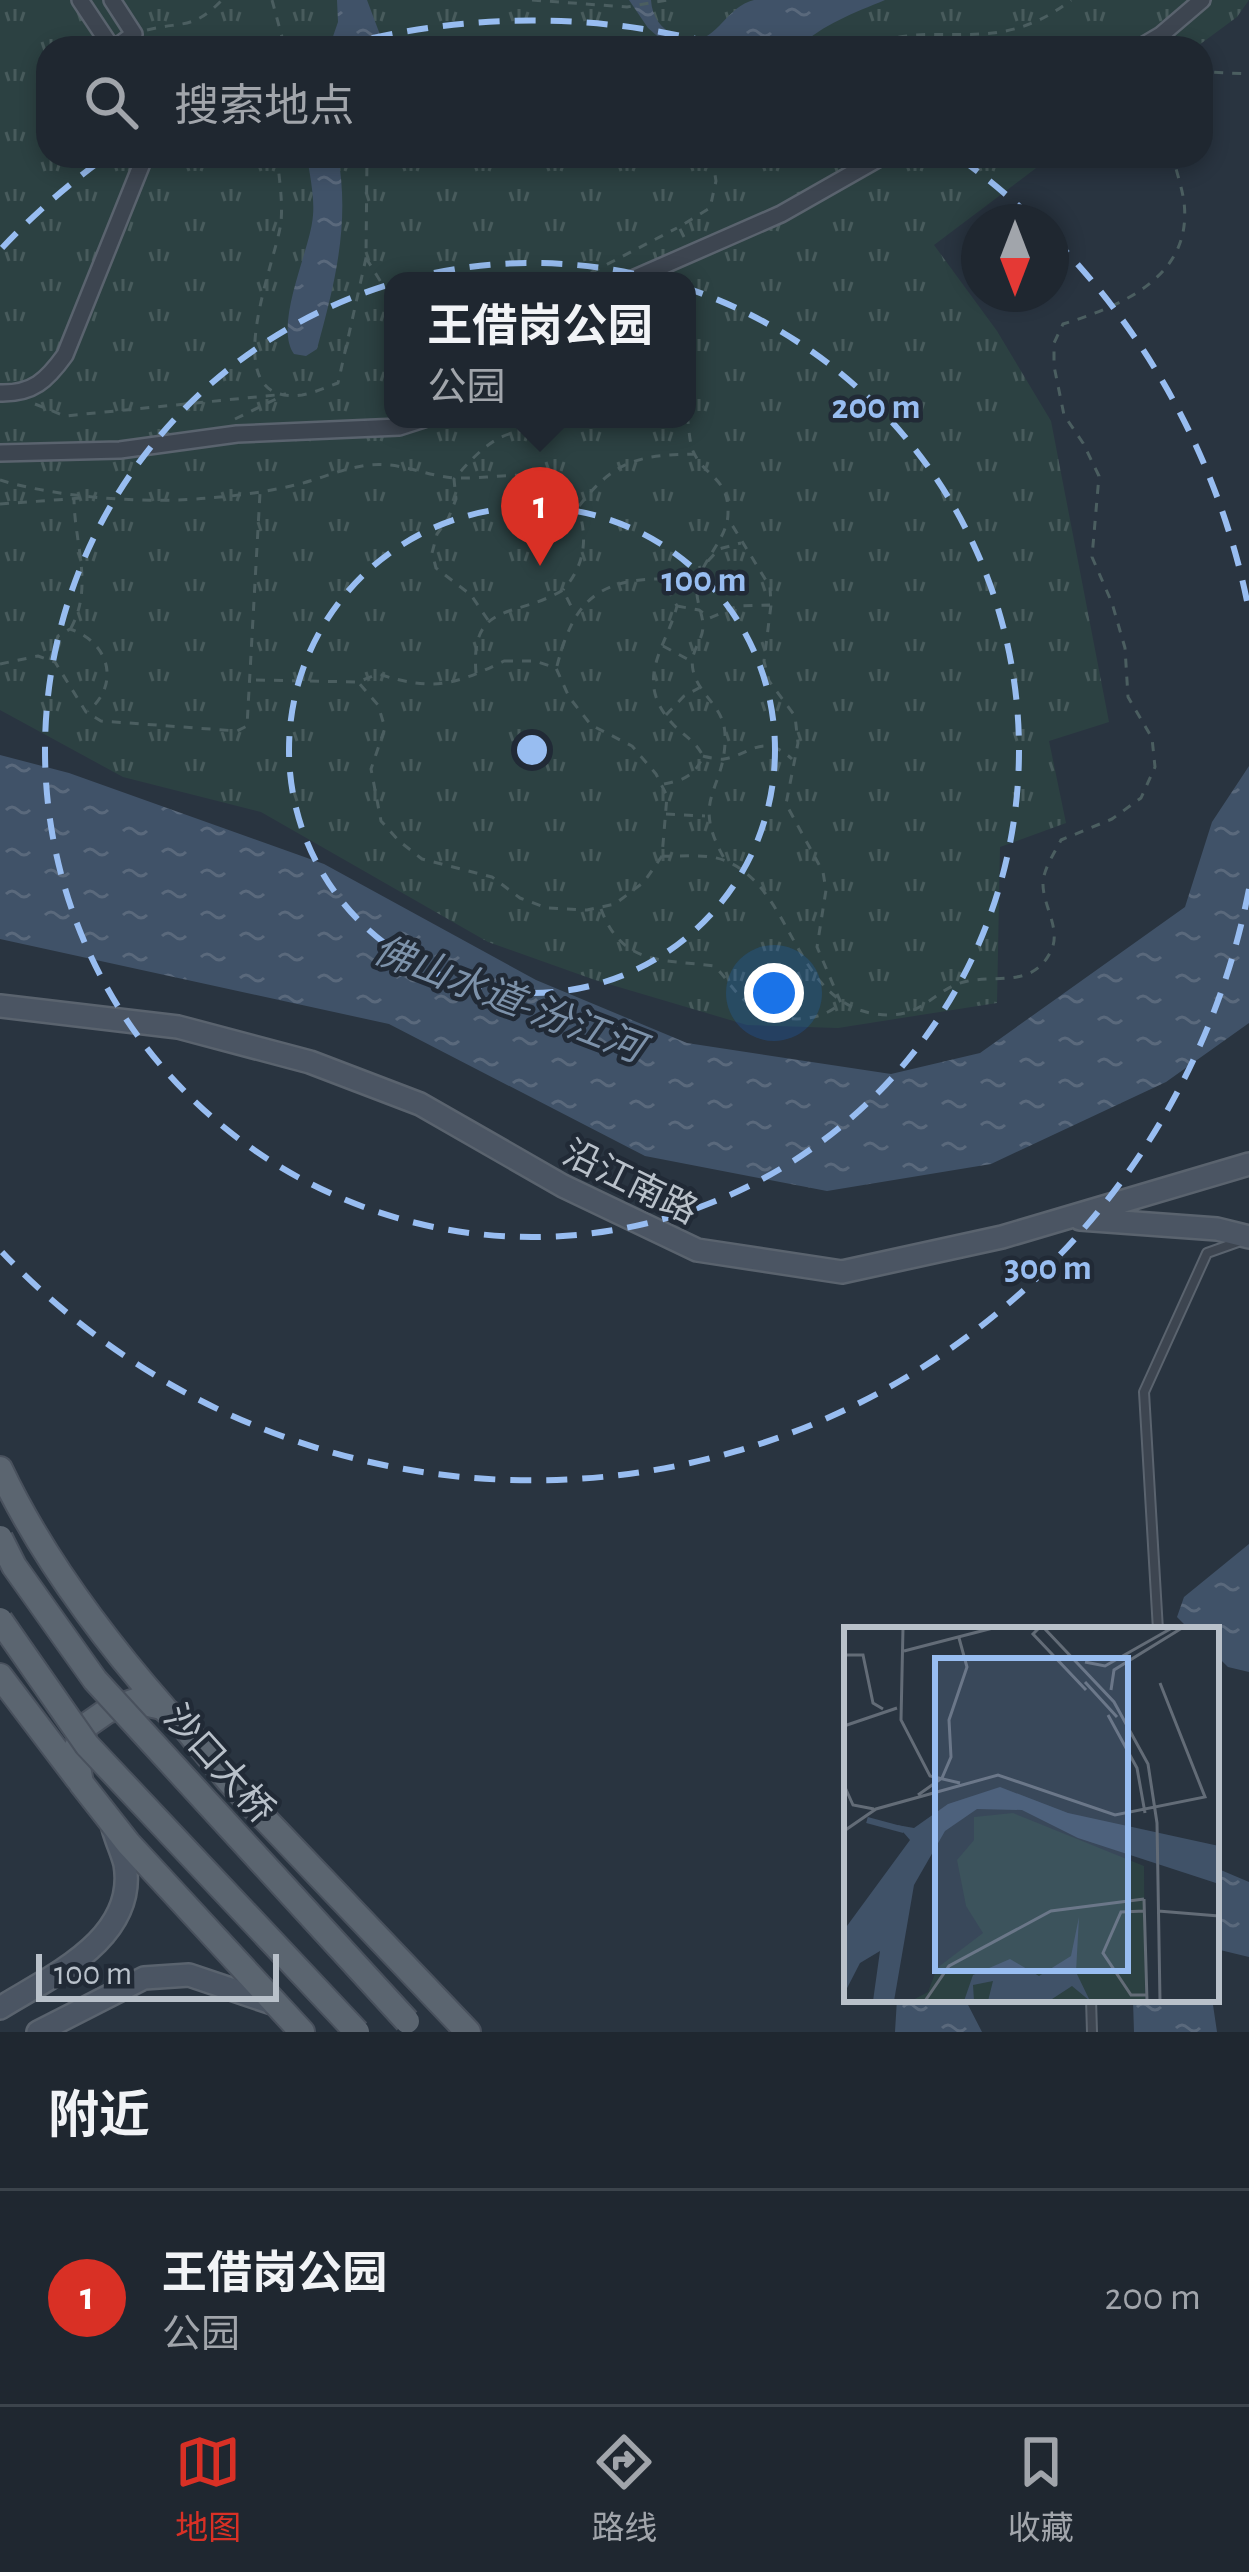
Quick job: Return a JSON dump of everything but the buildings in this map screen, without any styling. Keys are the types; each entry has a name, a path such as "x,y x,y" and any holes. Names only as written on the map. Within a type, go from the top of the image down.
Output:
{"main road":[{"path":"0,1469 20,1512 93,1619 166,1710 468,2032"},
{"name":"沙口大桥","path":"0,1538 14,1566 95,1680 412,2026"},
{"path":"0,1620 87,1745 357,2032"},
{"path":"0,1676 110,1821 302,2032"},
{"path":"84,1786 75,1751 87,1725 106,1711 136,1701 166,1710"}],"street":[{"path":"80,0 106,36"},
{"path":"112,0 131,36"},
{"path":"1159,36 1202,0"},
{"path":"0,393 45,383 65,355 140,168"},
{"path":"648,272 781,214 862,168"},
{"path":"0,453 119,450 237,434 384,428"},
{"name":"沿江南路","path":"0,1006 178,1027 310,1062 420,1104 562,1186 697,1250 842,1272 1002,1237 1249,1164"},
{"path":"1067,1218 1217,1229 1249,1238"},
{"path":"0,2008 88,1953 112,1925 124,1893 125,1867 110,1821"},
{"path":"38,2032 145,1978 189,1975 278,2005"}],"lane":[{"path":"1158,1627 1144,1392 1207,1253 1249,1238"},
{"path":"1090,2002 1093,2032"}],"path":[{"path":"134,34 182,28 204,19 222,0"},
{"path":"272,0 281,36"},
{"path":"532,0 627,7 667,0"},
{"path":"955,36 1006,33 1037,23 1071,0"},
{"path":"1213,72 1249,74"},
{"path":"278,168 281,222 259,311 253,363 266,386 288,394"},
{"path":"24,391 35,404 65,416 302,395 338,383 366,258 367,168"},
{"path":"592,272 710,208 714,168"},
{"path":"662,856 725,861 746,873 769,898 803,959 841,1003 876,1014 917,1012 966,981 1030,974 1051,952 1055,931 1045,906 1043,877 1061,840 1112,819 1141,798 1154,767 1152,737 1128,697 1125,648 1092,557 1099,476 1064,415 1054,343 1064,324 1116,308 1155,284 1180,245 1185,206 1176,168"},
{"path":"679,227 692,252"},
{"path":"366,258 384,287"},
{"path":"234,419 288,394"},
{"path":"488,620 471,595 436,568 432,553 437,534 456,499 454,478 481,447 512,430 543,428"},
{"path":"689,428 694,454 727,493 729,520 770,587 764,661 769,681 795,716 798,743 786,804 823,872 826,890 818,947 841,1003"},
{"path":"578,508 607,472 660,455 694,454"},
{"path":"0,504 90,497 209,499 363,465 399,464 454,478 544,477 562,486 578,508 584,531 578,574 544,602 493,614 479,630 476,674"},
{"path":"0,480 90,497"},
{"path":"0,664 38,656 50,660 65,675 86,712 101,721 236,731 248,726 260,491"},
{"path":"50,660 58,636 70,629 82,608 74,499"},
{"path":"725,861 706,816 723,760 725,731 719,709 693,674 692,652 704,628 697,591 702,566 729,520"},
{"path":"358,682 379,705 386,728 371,770 381,820 399,841 422,859 492,877 520,898 547,908 615,904 644,882 662,856 667,796 632,746 591,725 569,697 556,668 567,626 587,600 629,579 662,579 702,566 719,549 742,542"},
{"path":"662,579 676,606"},
{"path":"563,590 575,613"},
{"path":"676,606 710,618 737,606 771,605"},
{"path":"661,785 697,772 703,756 695,740 666,715 655,684 654,661 676,606"},
{"path":"70,629 97,646 106,666 102,700 86,712"},
{"path":"660,643 692,662"},
{"path":"256,680 358,682 378,674 418,686 454,682 504,661 535,661 556,668"},
{"path":"666,715 683,696 701,687"},
{"path":"703,756 723,760 764,746 780,748 794,760"},
{"path":"666,814 706,816"},
{"path":"601,907 608,928 631,950 650,959 714,966 740,996 768,1016 817,1018 841,1003"}],"green space":[{"path":"0,0 1249,0 1237,17 1211,36 36,36 36,168 1036,168 988,204 961,204 961,225 934,245 961,282 961,312 983,312 1051,421 1109,722 1049,741 1066,823 1000,847 997,1003 838,1028 747,1025 488,942 261,812 123,777 0,710"}],"water":[{"path":"337,0 367,0 380,36 333,36"},
{"path":"629,0 651,0 662,26 676,36 657,36"},
{"path":"754,0 885,0 814,36 705,36"},
{"path":"309,168 339,168 339,253 317,349 306,356 294,354 288,327 313,215"},
{"name":"佛山水道-汾江河","path":"0,755 69,773 324,864 536,980 687,1043 891,1074 980,1053 1185,907 1212,822 1249,766 1249,1023 1166,1082 991,1164 827,1191 645,1156 389,1024 0,939"},
{"path":"1249,1544 1249,1672 1228,1667 1219,1658 1219,1627 1187,1627 1177,1617 1184,1597"},
{"path":"1219,1869 1249,1882 1249,1957 1219,1950"},
{"path":"897,2002 967,2002 982,2032 895,2032"},
{"path":"1133,2002 1213,2005 1217,2032 1134,2032"}],"place":[{"name":"王借岗公园","path":"540,566"}]}
